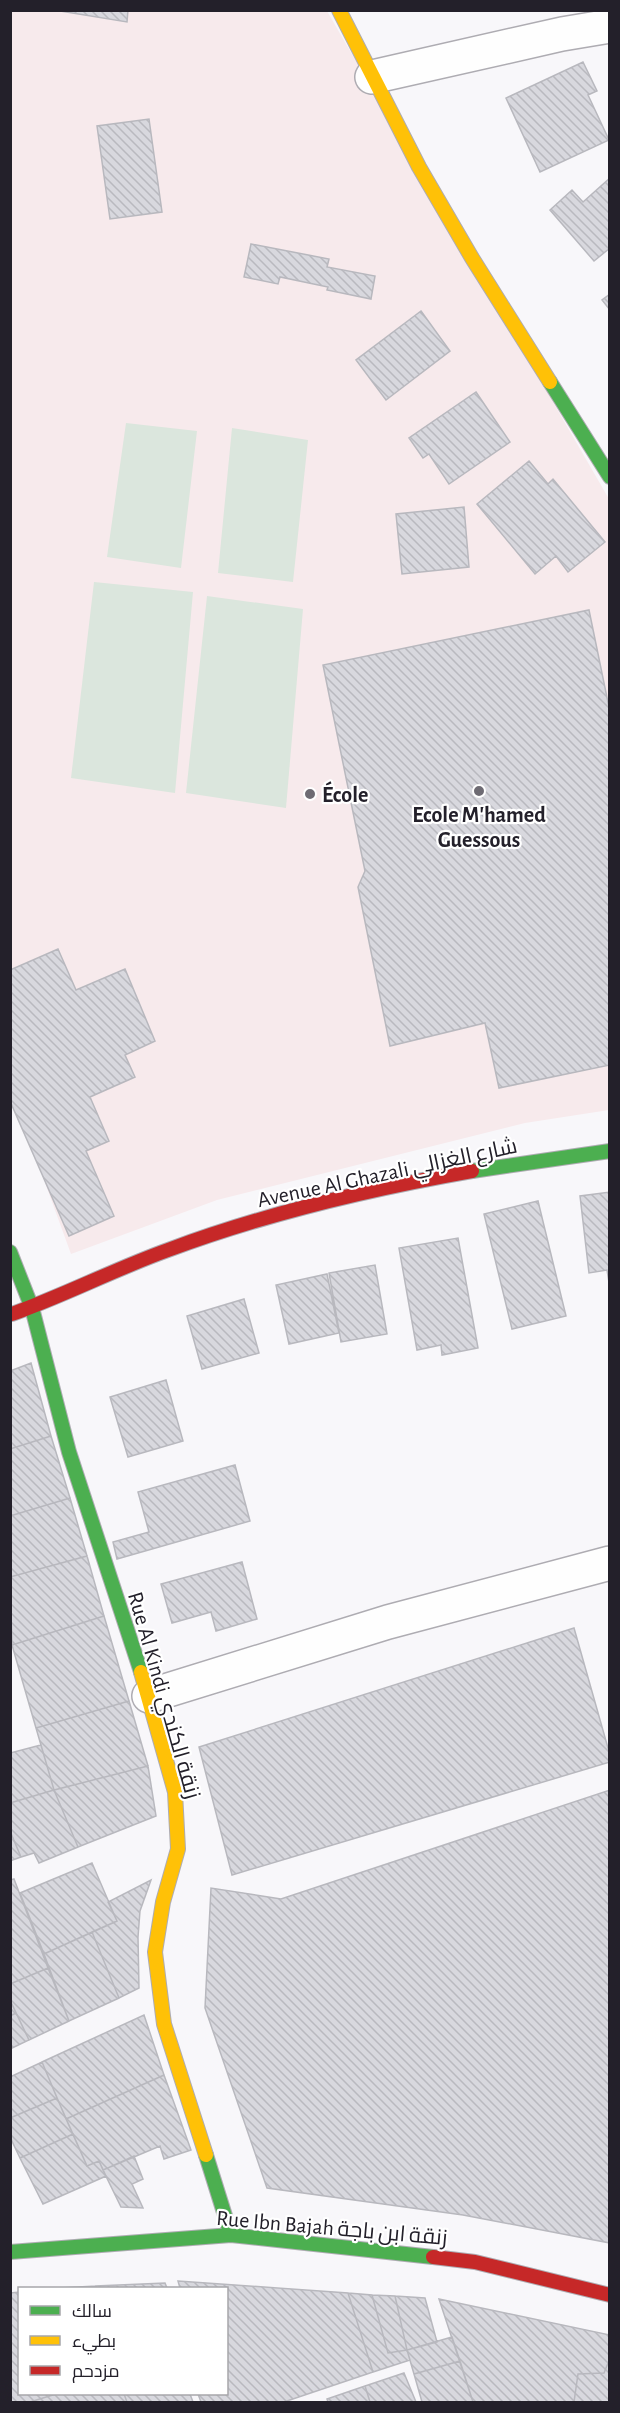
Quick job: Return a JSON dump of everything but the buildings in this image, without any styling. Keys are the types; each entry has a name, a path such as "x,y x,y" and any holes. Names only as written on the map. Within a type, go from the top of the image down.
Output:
{"street":[{"path":"339,10 419,167 466,248 609,477"},
{"path":"372,77 562,34 609,26"},
{"name":"Avenue Al Ghazali شارع الغزالي","path":"10,1314 32,1308 167,1250 261,1220 339,1199 428,1180 609,1151"},
{"name":"Rue Al Kindi زنقة الكندي","path":"10,1252 32,1308 69,1452 149,1696 175,1792 178,1849 163,1902 155,1952 158,1992 164,2024 231,2235"},
{"path":"149,1696 388,1622 609,1563"},
{"name":"Rue Ibn Bajah زنقة ابن باجة","path":"10,2252 231,2235 475,2262 609,2295"}],"shaded area":[{"name":"École","path":"11,11 327,11 609,499 609,1110 525,1123 217,1200 71,1254 11,1089"},
{"path":"126,423 197,431 181,568 107,557"},
{"path":"232,428 308,440 293,582 218,573"},
{"path":"94,582 193,592 175,793 71,778"},
{"path":"207,596 303,609 286,808 186,793"}],"traffic: fast":[{"path":"550,382 610,477"},
{"path":"472,1171 610,1151"},
{"path":"10,1252 32,1308 69,1452 141,1672"},
{"path":"206,2155 231,2235"},
{"path":"10,2252 231,2235 433,2257"}],"traffic: slow":[{"path":"339,10 419,167 472,258 550,382"},
{"path":"141,1672 175,1792 178,1849 163,1902 155,1952 164,2024 206,2155"}],"traffic: jam":[{"path":"12,1314 148,1257 281,1213 357,1194 472,1171"},
{"path":"433,2257 475,2262 610,2295"}],"place":[{"name":"Ecole M'hamed Guessous","path":"479,791"},
{"name":"École","path":"310,794"}]}
